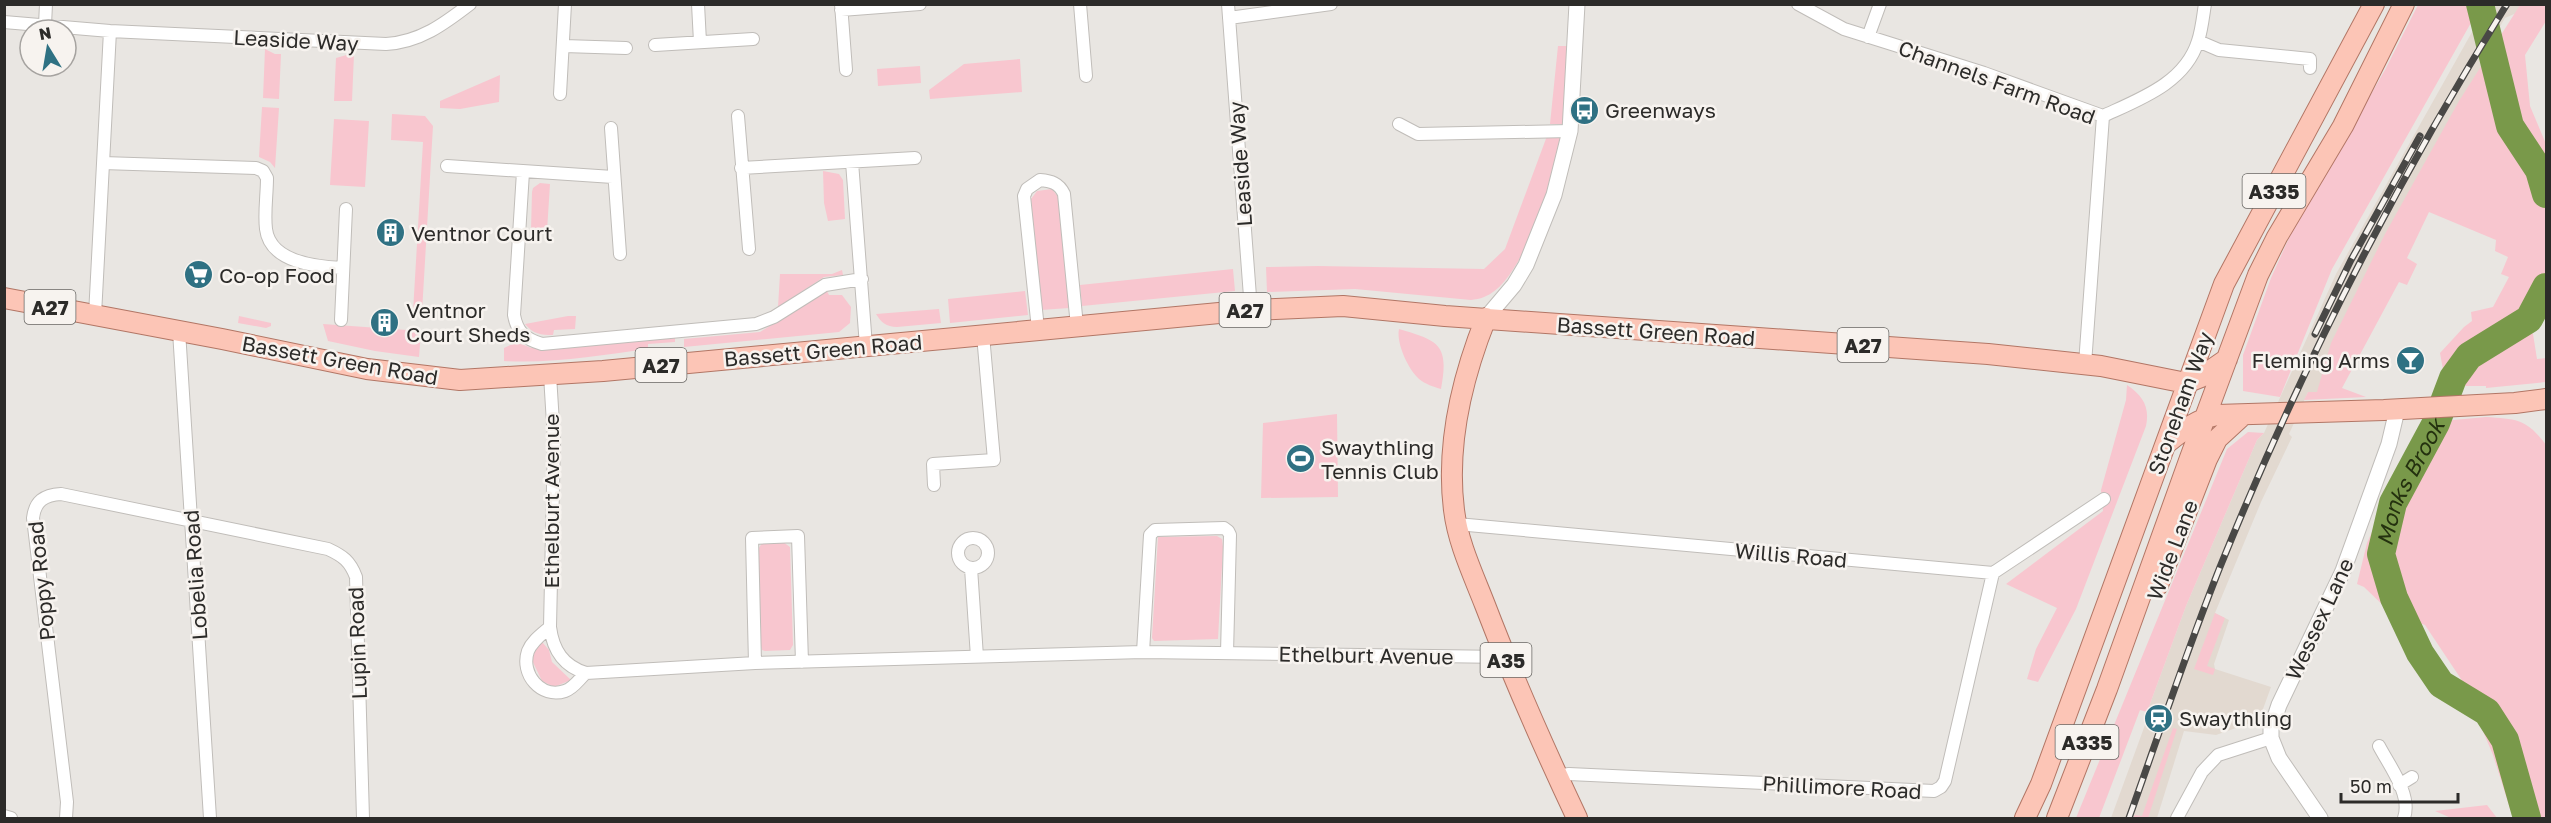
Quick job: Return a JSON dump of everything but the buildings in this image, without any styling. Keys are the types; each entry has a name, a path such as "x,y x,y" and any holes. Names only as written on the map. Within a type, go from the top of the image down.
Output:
{"main road":[{"name":"Stoneham Way","path":"2025,819 2041,784 2224,284 2374,4"},
{"name":"Stoneham Way","path":"2057,819 2108,689 2259,275 2277,237 2343,126 2404,4"},
{"name":"Bassett Green Road","path":"4,298 367,369 421,377 481,380 1251,310 1343,306 1979,353 2085,364 2186,383"},
{"name":"A35","path":"1486,318 1473,350 1459,411 1453,485 1457,524 1468,560 1505,657 1577,819"},
{"path":"2186,383 2207,373 2227,359"},
{"path":"2167,444 2180,432 2206,418 2268,412 2397,410 2547,399"},
{"path":"2515,403 2547,415"},
{"name":"Wide Lane","path":"2108,689 2132,650 2207,459 2217,439 2242,416"}],"street":[{"name":"Leaside Way","path":"78,28 402,43 415,40 441,26 471,4"},
{"path":"560,94 565,4"},
{"path":"698,4 700,42"},
{"path":"846,70 841,7 920,4"},
{"path":"1080,4 1086,76"},
{"name":"Leaside Way","path":"1228,4 1251,310"},
{"path":"1229,18 1330,4"},
{"path":"1486,318 1514,285 1526,265 1554,195 1570,131 1577,4"},
{"name":"Channels Farm Road","path":"1798,4 1844,29 1984,73 2103,116 2085,364"},
{"path":"1868,37 1880,4"},
{"path":"2103,116 2143,98 2173,80 2190,60 2198,41 2205,4"},
{"path":"95,315 110,31"},
{"path":"655,45 753,39"},
{"path":"2198,41 2220,50 2310,59 2310,68"},
{"path":"564,46 626,48"},
{"path":"738,116 749,249"},
{"path":"1399,124 1418,134 1570,131"},
{"path":"611,128 620,254"},
{"path":"741,168 915,158"},
{"path":"852,162 866,346"},
{"path":"103,163 256,168 263,171 267,178 266,229 268,238 285,255 306,264 343,268"},
{"path":"447,166 613,177"},
{"path":"523,172 514,315 519,331 532,341 542,344 756,324 774,317 825,285 862,279"},
{"path":"1038,329 1024,196 1027,189 1040,180 1055,183 1061,187 1064,194 1077,326"},
{"path":"340,320 346,209"},
{"name":"Lobelia Road","path":"179,331 210,819"},
{"path":"934,485 933,464 994,460 983,335"},
{"name":"Ethelburt Avenue","path":"550,375 554,440 550,627 556,654 576,670 586,673 755,663 1143,652 1505,657"},
{"name":"Wessex Lane","path":"2271,738 2279,705 2343,571 2389,444 2397,410"},
{"name":"Poppy Road","path":"66,819 67,802 33,518 34,508 41,499 60,494 191,520"},
{"path":"1994,573 2103,499"},
{"name":"Lupin Road","path":"191,520 328,549 341,555 351,565 356,577 363,819"},
{"name":"Willis Road","path":"1457,524 1994,573"},
{"path":"1143,652 1150,536 1155,530 1224,528 1230,535 1227,653"},
{"path":"755,663 752,538 798,536 802,662"},
{"path":"971,568 976,657"},
{"name":"Phillimore Road","path":"1557,776 1569,774 1934,791 1945,781 1994,573"},
{"path":"550,627 535,640 528,650 527,670 532,681 539,688 552,693 564,691 575,685 586,673"},
{"path":"2177,819 2202,772 2218,755 2271,738 2279,758 2320,819"},
{"path":"2379,746 2404,797 2406,812 2404,819"},
{"path":"2399,785 2412,777"},
{"path":"4,816 11,819"}],"shaded area":[{"path":"2418,5 2481,5 2332,269 2280,397 2243,391 2243,355 2271,278 2294,227 2385,70"},
{"path":"2492,5 2525,5 2521,11 2505,18 2487,49 2489,63 2317,393 2308,392 2289,434 2292,437 2261,502 2215,613 2229,620 2214,664 2215,669 2271,687 2259,720 2216,735 2184,731 2157,818 2111,818 2186,606 2257,440 2264,433 2336,274 2472,32"},
{"path":"2520,5 2546,5 2546,21 2525,55 2530,106 2546,144 2546,317 2530,332 2533,334 2537,359 2546,358 2546,382 2486,388 2486,386 2446,386 2440,353 2472,321 2471,312 2493,307 2509,277 2501,274 2508,257 2495,251 2496,240 2429,212 2407,258 2417,264 2407,285 2399,282 2342,388 2366,397 2304,400 2308,392 2317,392 2331,343 2385,234 2459,101"},
{"path":"1558,46 1570,46 1564,124 1550,124"},
{"path":"265,49 281,54 279,99 263,98"},
{"path":"354,54 352,101 334,101 336,58"},
{"path":"1020,59 1022,92 930,99 929,90 964,64"},
{"path":"920,66 921,83 878,86 877,69"},
{"path":"500,75 499,102 460,109 440,108 440,101"},
{"path":"262,107 279,108 275,168 270,162 259,157"},
{"path":"392,114 425,116 433,126 422,312 413,312 423,142 391,140"},
{"path":"334,119 369,121 365,187 330,185"},
{"path":"1547,136 1565,136 1535,226 1512,271 1499,287 1484,297 1471,300 1355,289 1267,292 1266,267 1484,269 1505,249"},
{"path":"823,171 839,174 843,180 845,219 828,221 824,203"},
{"path":"540,183 550,184 547,231 531,230 532,192 533,188"},
{"path":"1052,189 1059,198 1069,308 1041,310 1031,199 1037,191"},
{"path":"1233,269 1235,291 1082,306 1080,285"},
{"path":"842,270 843,275 824,277 778,307 780,274 832,274"},
{"path":"827,291 829,295 842,295 851,307 850,323 839,332 684,347 684,339 760,332"},
{"path":"1025,291 1028,315 950,323 948,299"},
{"path":"939,309 941,323 897,327 884,324 876,314"},
{"path":"239,316 271,323 271,326 266,328 238,323"},
{"path":"576,316 575,329 554,330 553,335 538,333 525,324"},
{"path":"323,324 421,331 419,357 328,341"},
{"path":"1399,329 1424,337 1438,347 1444,363 1441,389 1421,381 1415,375 1401,348"},
{"path":"675,338 675,342 648,344 648,349 612,354 558,360 504,361 504,348 514,344 531,348"},
{"path":"2127,385 2144,403 2147,413 2146,426 2076,609 2038,682 2027,679 2036,649 2057,608 2006,584 2103,511 2101,490 2126,400"},
{"name":"Swaythling Tennis Club","path":"1337,414 1338,497 1261,498 1263,423"},
{"path":"2486,417 2514,420 2527,425 2546,445 2546,818 2513,818 2493,755 2461,679 2425,625 2390,612 2364,587 2357,584 2367,543 2421,423"},
{"path":"2248,432 2264,433 2257,440 2186,606 2147,712 2140,710 2099,818 2076,818 2227,449"},
{"path":"1217,536 1222,539 1223,547 1218,639 1154,641 1152,638 1158,537"},
{"path":"783,542 790,547 793,645 790,650 765,651 761,646 757,551 762,543"},
{"path":"2215,613 2225,618 2207,666 2215,669 2213,675 2194,669"},
{"path":"542,642 549,650 552,662 571,680 554,687 542,681 531,658 535,646"},
{"path":"2173,728 2177,729 2148,818 2133,818 2135,815 2142,816"},
{"path":"2487,805 2497,818 2451,818 2435,811"}],"waterway":[{"name":"Monks Brook","path":"2480,4 2510,126 2539,170 2546,194"},
{"name":"Monks Brook","path":"2527,818 2505,740 2487,712 2441,684 2420,653 2394,598 2381,554 2393,503 2436,423 2453,378 2469,356 2529,319 2546,287"},
{"path":"2513,808 2523,805"}],"railway":[{"path":"2129,818 2220,567 2250,494 2316,350 2426,140 2507,4"},
{"path":"2315,334 2351,260 2420,136"}],"place":[{"name":"Greenways","path":"1584,110"},
{"name":"Ventnor Court","path":"390,233"},
{"name":"Co-op Food","path":"198,275"},
{"name":"Ventnor Court Sheds","path":"385,322"},
{"name":"Fleming Arms","path":"2411,360"},
{"name":"Swaythling Tennis Club","path":"1300,459"},
{"name":"Swaythling","path":"2158,718"}]}
